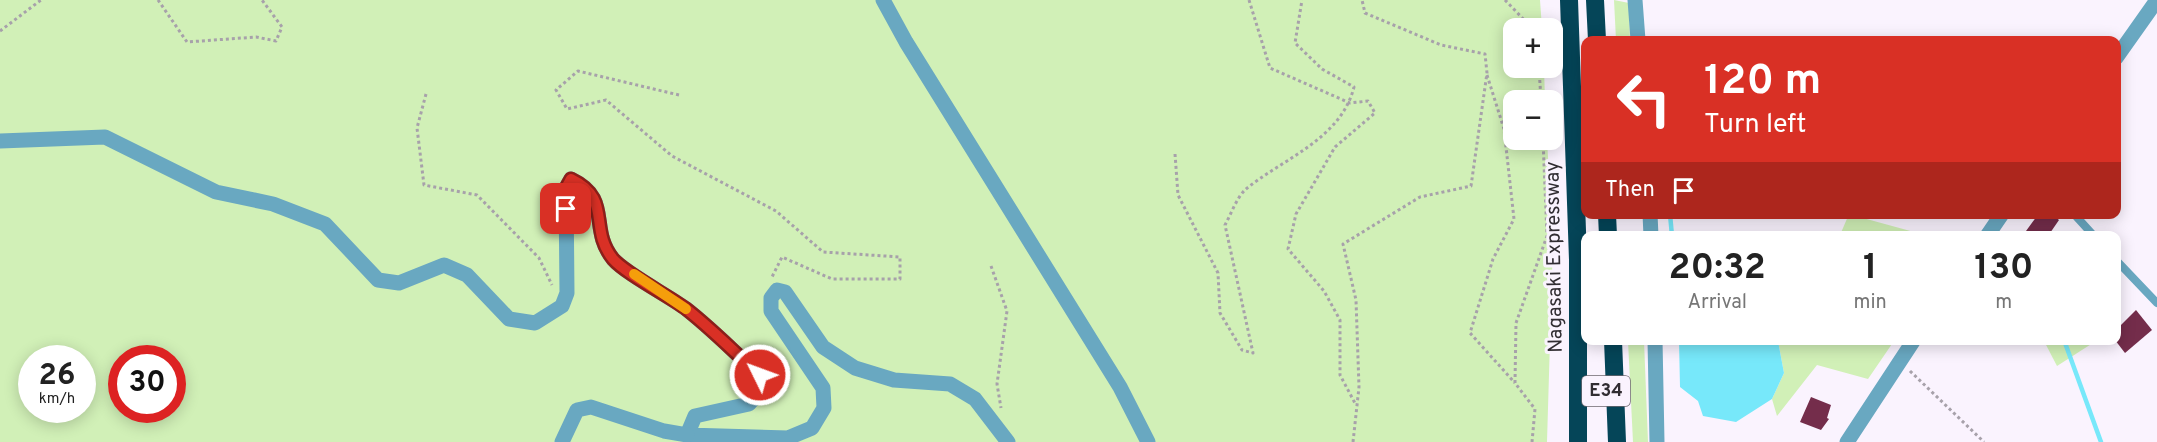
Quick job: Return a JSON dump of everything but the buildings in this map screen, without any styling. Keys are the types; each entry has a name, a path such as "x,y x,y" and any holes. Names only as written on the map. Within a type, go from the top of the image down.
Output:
{"highway":[{"name":"Nagasaki Expressway","path":"1569,0 1576,154 1578,442"},
{"path":"1595,0 1597,36"},
{"name":"E34","path":"1606,345 1606,442"},
{"path":"1613,345 1617,442"},
{"path":"1572,442 1579,361"}],"street":[{"path":"883,0 906,42 1120,387 1148,442"},
{"path":"1635,0 1638,36"},
{"path":"2121,51 2157,0"},
{"path":"0,141 105,137 216,192 273,204 325,224 378,280 399,283 444,265 467,274 509,319 535,323 562,306 567,293 566,188 571,179 586,186 597,203 600,237 614,260 686,309 760,375 759,392 749,404 695,416 687,435"},
{"path":"562,442 577,410 591,407 664,431 687,435 788,438 812,428 824,408 823,388 771,311 771,298 777,290 785,292 823,347 855,368 894,380 950,384 975,399 1007,440"},
{"path":"1655,345 1657,442"},
{"path":"1847,442 1911,345"}],"lane":[{"path":"2079,219 2089,231"},
{"path":"2121,265 2157,303"}],"path":[{"path":"0,31 41,0"},
{"path":"158,0 187,42 256,37 276,41 282,27 262,0"},
{"path":"1249,0 1270,68 1350,104 1368,101 1376,113 1335,147 1296,214 1288,249 1324,291 1340,320 1340,375 1357,406"},
{"path":"1175,154 1178,195 1218,273 1220,312 1242,350 1253,353 1225,225 1244,191 1323,136 1350,104 1354,87 1322,69 1295,44 1302,0"},
{"path":"1353,442 1359,387 1356,300 1343,244 1420,197 1470,186 1486,73 1485,54 1441,45 1365,13 1362,0"},
{"path":"1505,0 1522,18"},
{"path":"679,95 578,71 556,90 567,109 606,100 672,156 776,211 823,252 900,257 900,279 832,279 782,257 772,276 777,290"},
{"path":"1486,73 1504,129 1515,219 1493,259 1470,333 1535,409 1532,442"},
{"path":"426,94 417,128 424,186 477,195 538,258 562,306"},
{"path":"1515,383 1516,323 1546,236 1542,150"},
{"path":"991,266 1007,311 997,384 1007,440"},
{"path":"1900,361 1984,442"}],"green space":[{"path":"0,0 1540,0 1541,18 1503,18 1503,78 1544,78 1545,90 1503,90 1503,150 1548,150 1553,240 1547,442 0,442"},
{"path":"1614,0 1629,3 1630,36 1616,36"},
{"path":"1847,219 1867,219 1910,231 1842,231"},
{"path":"1628,345 1644,345 1648,442 1633,442"},
{"path":"1779,345 1891,345 1868,379 1817,365 1777,416 1772,399 1784,373"},
{"path":"2046,345 2090,345 2057,366"}],"water":[{"path":"1679,345 1779,345 1784,373 1772,399 1736,422 1703,416 1698,401 1680,387"}],"waterway":[{"path":"1670,219 1672,231"},
{"path":"2066,345 2101,442"}],"slow traffic":[{"path":"634,274 686,309"}],"route":[{"path":"566,209 566,188 571,179 586,186 597,203 600,237 614,260 686,309 760,375"}]}
